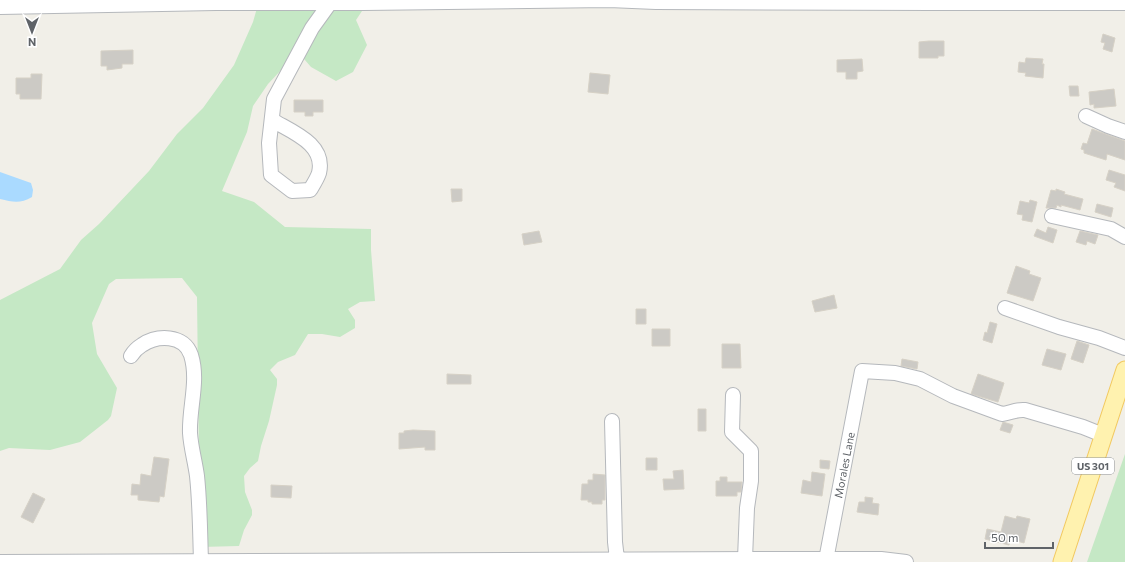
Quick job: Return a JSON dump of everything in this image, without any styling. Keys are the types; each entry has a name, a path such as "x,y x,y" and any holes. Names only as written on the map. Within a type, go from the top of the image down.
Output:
{"main road":[{"name":"US 301","path":"1062,562 1125,370"}],"street":[{"path":"0,8 208,3 609,0 656,2 1125,3"},
{"path":"272,120 309,142 319,155 319,173 310,190 292,191 271,174 269,143 274,99 312,28 330,3"},
{"path":"1086,116 1125,132"},
{"path":"1052,216 1111,229 1125,237"},
{"path":"1005,308 1059,327 1099,338 1125,348"},
{"path":"131,356 136,349 143,344 154,340 168,338 176,338 186,346 190,353 194,368 194,386 190,432 196,474 201,561"},
{"name":"Morales Lane","path":"826,560 862,371 905,375 920,379 953,396 1002,414 1009,413 1017,409 1025,410 1103,435"},
{"path":"733,396 732,432 751,451 751,481 747,508 750,560"},
{"path":"612,421 615,542 617,559"},
{"path":"0,562 617,559 881,559 906,562"}],"green space":[{"path":"257,8 364,8 356,20 367,45 353,72 336,81 311,67 298,52 268,84 253,106 247,132 222,191 254,202 285,227 371,229 375,301 360,302 348,309 355,320 355,328 340,337 322,334 308,334 295,355 278,362 270,370 277,379 277,385 269,421 258,461 244,476 245,492 252,510 252,515 244,530 239,546 200,547 197,297 182,278 116,279 109,284 92,323 97,354 117,388 111,416 80,442 50,450 9,448 0,451 0,300 60,269 81,240 99,224 149,171 177,134 203,108 234,65 253,22"},
{"path":"1125,454 1125,562 1087,562"}],"water":[{"path":"0,172 31,183 33,190 32,197 24,201 16,202 0,199"}],"building":[{"path":"1103,34 1115,38 1112,52 1103,49 1105,43 1101,42"},
{"path":"944,41 944,56 938,56 938,58 919,58 919,42"},
{"path":"133,50 133,64 122,64 122,68 107,70 107,66 101,66 101,51"},
{"path":"1026,58 1043,59 1043,78 1025,76 1026,73 1018,72 1019,62 1025,63"},
{"path":"862,59 863,71 857,72 857,79 846,79 846,72 837,72 837,60"},
{"path":"590,73 610,75 608,94 588,92"},
{"path":"31,74 42,74 41,99 20,99 20,94 16,94 16,78 31,78"},
{"path":"1069,86 1078,86 1079,96 1070,96"},
{"path":"1114,89 1116,106 1094,108 1094,104 1090,105 1089,92"},
{"path":"294,100 323,100 323,112 313,112 313,116 305,116 305,112 294,112"},
{"path":"1092,129 1125,141 1125,160 1107,154 1106,160 1084,153 1084,150 1081,149 1083,143 1087,144"},
{"path":"1109,170 1125,175 1125,191 1114,187 1116,183 1106,180"},
{"path":"451,189 462,189 462,201 452,202"},
{"path":"1056,189 1065,192 1064,194 1083,199 1080,210 1061,205 1061,207 1057,205 1056,208 1046,208 1051,190 1056,191"},
{"path":"1030,200 1037,202 1032,222 1022,220 1023,215 1017,214 1020,201 1029,203"},
{"path":"1097,204 1113,208 1111,217 1095,212"},
{"path":"1048,227 1057,230 1053,243 1034,236 1037,229 1046,233"},
{"path":"539,231 542,242 524,245 522,234"},
{"path":"1080,231 1098,235 1095,244 1087,241 1086,245 1076,242"},
{"path":"1016,266 1030,271 1029,274 1041,278 1033,301 1007,293"},
{"path":"834,295 837,308 815,312 812,301"},
{"path":"636,309 646,309 646,324 636,324"},
{"path":"990,322 997,324 992,343 983,340"},
{"path":"652,329 670,329 670,346 652,346"},
{"path":"1077,341 1089,345 1083,363 1071,359"},
{"path":"722,344 740,344 741,368 722,368"},
{"path":"1047,349 1066,354 1061,370 1042,365"},
{"path":"902,359 918,362 917,369 901,366"},
{"path":"447,374 471,375 471,384 447,384"},
{"path":"978,374 1004,383 998,402 971,394"},
{"path":"698,409 706,409 706,431 698,431"},
{"path":"1003,422 1013,425 1010,433 1000,430"},
{"path":"413,430 435,431 435,450 425,450 425,447 399,449 399,433"},
{"path":"154,457 169,459 164,497 160,496 159,502 138,500 138,495 131,495 132,484 140,485 141,474 151,476"},
{"path":"646,458 657,458 657,470 646,470"},
{"path":"820,460 830,461 829,469 820,468"},
{"path":"683,470 684,489 664,490 663,479 674,479 673,471"},
{"path":"812,472 825,474 822,496 801,493 803,480 811,482"},
{"path":"593,474 605,475 605,500 602,500 602,504 592,504 592,502 588,502 588,500 581,500 582,484 588,484 588,480 593,480"},
{"path":"720,477 727,477 727,482 742,482 741,492 737,492 737,496 716,496 716,481 720,481"},
{"path":"271,485 292,486 291,498 271,497"},
{"path":"33,493 45,499 33,523 21,517"},
{"path":"865,497 873,498 872,503 879,504 878,515 857,512 859,502 865,502"},
{"path":"1005,516 1016,519 1017,516 1030,519 1024,543 1010,539 1009,545 985,539 987,529 1001,532"}]}
